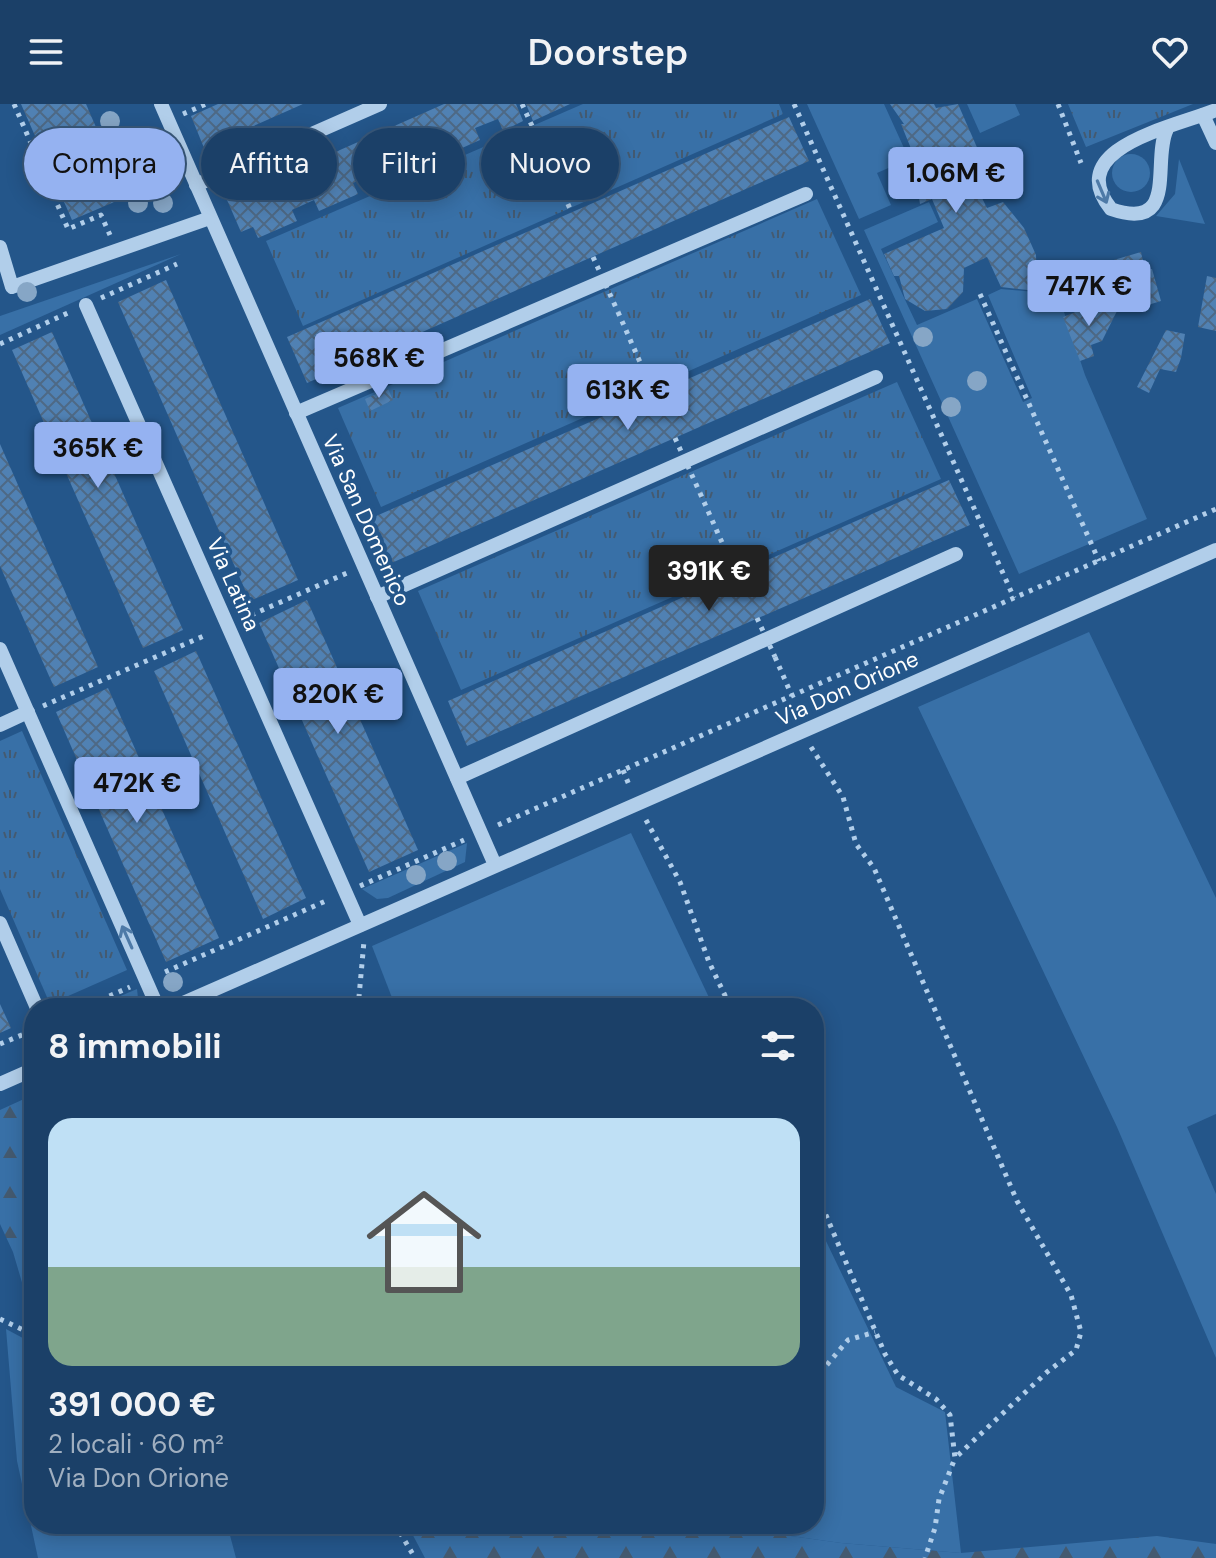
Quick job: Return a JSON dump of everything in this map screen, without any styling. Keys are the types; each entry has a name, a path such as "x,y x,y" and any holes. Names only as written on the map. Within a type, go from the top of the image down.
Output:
{"street":[{"name":"Via San Domenico","path":"161,104 495,865"},
{"path":"196,185 380,104"},
{"path":"1167,129 1159,153 1163,175 1158,198 1148,209 1137,213 1111,209 1100,196 1097,183 1100,164 1124,146 1167,129 1210,112 1216,143"},
{"path":"296,413 806,194"},
{"path":"0,247 12,287 210,218"},
{"name":"Via Latina","path":"86,305 360,925"},
{"path":"377,597 876,377"},
{"name":"Via Don Orione","path":"495,865 1216,550"},
{"path":"457,778 956,554"},
{"path":"0,649 154,998"},
{"path":"0,725 28,712"},
{"path":"195,998 495,865"},
{"path":"0,923 33,998"},
{"path":"0,1084 24,1073"}],"path":[{"path":"14,104 68,229 100,212 117,250"},
{"path":"522,104 572,213"},
{"path":"794,104 1014,598"},
{"path":"1058,104 1081,163"},
{"path":"593,257 654,394"},
{"path":"980,294 1099,561"},
{"path":"675,438 736,574"},
{"path":"498,825 1216,509"},
{"path":"237,621 352,571"},
{"path":"757,618 792,696"},
{"path":"28,712 206,635"},
{"path":"803,731 820,766 843,797 856,844 874,868 1017,1201 1071,1295 1078,1313 1081,1339 1076,1350 1047,1372 955,1458 939,1499 935,1528 925,1558"},
{"path":"623,770 629,785"},
{"path":"644,815 680,882 709,962 726,998"},
{"path":"360,886 465,839"},
{"path":"165,972 329,900"},
{"path":"359,998 364,949 360,925"},
{"path":"105,998 135,985"},
{"path":"0,1044 24,1034"},
{"path":"824,1211 875,1332 898,1375 946,1408 950,1415 955,1458"},
{"path":"0,1319 24,1330"},
{"path":"824,1368 848,1340 875,1332"},
{"path":"401,1534 415,1558"}],"green space":[{"path":"583,104 779,104 783,114 619,186 619,128 527,128"},
{"path":"807,104 884,104 909,159 877,173 891,205 859,219"},
{"path":"967,104 1015,104 1020,115 980,133"},
{"path":"1068,104 1193,104 1086,147"},
{"path":"481,148 481,200 588,200 303,326 266,241 361,200 465,200 465,155"},
{"path":"1131,154 1145,159 1150,173 1145,187 1131,192 1117,187 1112,173 1117,159"},
{"path":"1179,159 1205,224 1156,216 1175,194"},
{"path":"817,199 861,295 381,507 338,408"},
{"path":"929,202 938,222 881,249 917,325 977,299 1023,402 1032,398 988,295 1001,289 1058,294 1085,375 1147,519 1019,574 864,230"},
{"path":"181,254 0,335 0,316"},
{"path":"897,382 941,479 461,690 418,591"},
{"path":"1089,632 1216,898 1216,1114 1187,1127 1216,1194 1216,1358 1117,1127 918,707"},
{"path":"22,731 127,970 64,998 47,998 0,889 0,741"},
{"path":"631,833 709,998 392,998 372,946"},
{"path":"467,843 465,862 388,898 377,899 362,889"},
{"path":"137,989 138,998 116,998"},
{"path":"24,1099 24,1289 13,1252 0,1224 0,1110"},
{"path":"824,1237 896,1387 945,1412 961,1553 777,1534 824,1534"},
{"path":"6,1329 24,1339 24,1493 17,1461"},
{"path":"33,1534 230,1534 236,1558 38,1558"},
{"path":"412,1534 777,1534 961,1553 1157,1536 1216,1544 1216,1558 425,1558"}],"building":[{"path":"21,104 86,104 96,128 32,128"},
{"path":"218,104 303,104 249,128 201,128 201,141 191,116"},
{"path":"444,104 516,104 523,121 502,128 498,119 475,128 480,140 465,147 465,128 390,128"},
{"path":"526,104 570,104 533,121"},
{"path":"890,104 934,104 936,108 958,104 979,152 973,154 990,191 981,196 987,208 1003,202 1024,228 1036,255 1037,291 1001,287 987,257 964,268 963,292 947,309 925,311 905,299 899,276 894,276 884,254 944,228 932,199 920,204 916,180 923,178 901,124 904,124"},
{"path":"789,117 809,161 307,383 287,337 600,200 619,200 619,192"},
{"path":"353,144 353,196 319,211 314,200 337,200 337,151"},
{"path":"63,200 119,200 72,220"},
{"path":"227,200 314,200 292,210 297,221 258,238 253,227 241,232"},
{"path":"1141,252 1145,270 1152,269 1161,301 1125,312 1118,286 1075,305 1066,274"},
{"path":"1207,276 1216,278 1216,331 1198,327"},
{"path":"166,280 298,580 250,601 118,302"},
{"path":"870,299 890,343 387,565 367,520"},
{"path":"1100,302 1117,311 1102,341 1091,345 1094,356 1080,361 1063,317"},
{"path":"1166,330 1185,334 1181,358 1176,372 1160,369 1149,393 1137,387"},
{"path":"52,332 183,630 143,648 12,350"},
{"path":"388,389 393,400 370,411 365,399"},
{"path":"0,444 98,667 54,687 0,566"},
{"path":"949,480 970,525 467,746 448,701"},
{"path":"307,600 418,850 369,872 259,623"},
{"path":"196,651 306,898 263,919 154,671"},
{"path":"108,688 219,938 166,962 56,712"},
{"path":"0,1004 11,1028 0,1033"}]}
